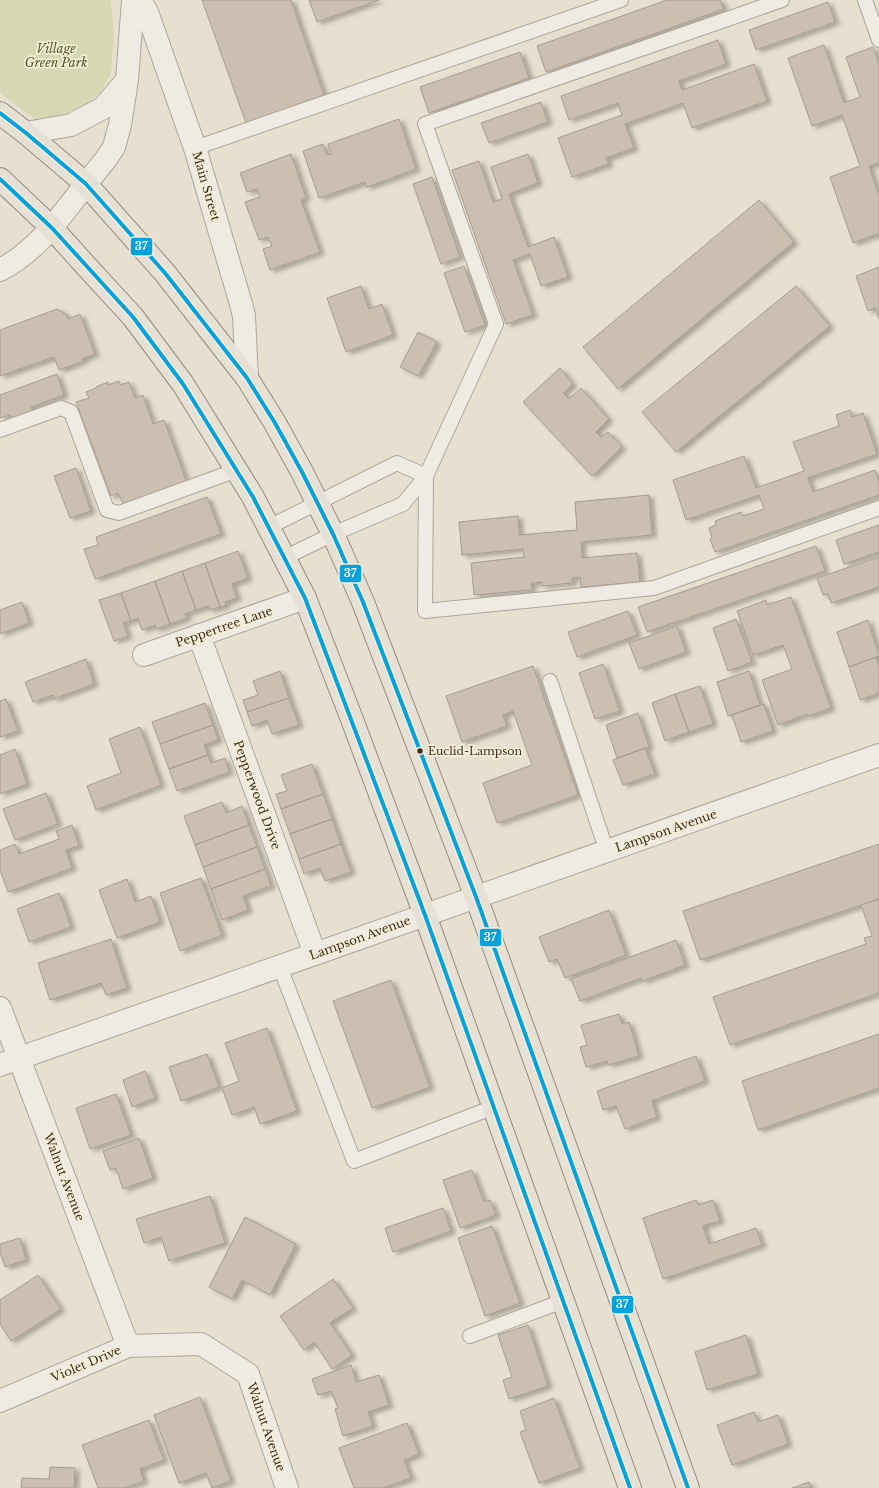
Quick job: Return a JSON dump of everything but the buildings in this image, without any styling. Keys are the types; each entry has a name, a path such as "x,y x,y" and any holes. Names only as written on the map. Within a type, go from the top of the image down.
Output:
{"main road":[{"path":"0,113 86,184 165,273 247,378 275,423 318,502 363,602 476,897 688,1488"},
{"path":"0,179 52,228 137,324 183,384 253,496 305,598 425,915 630,1488"}],"street":[{"path":"0,270 29,252 52,228 106,159 114,146 120,125 127,80 133,0"},
{"name":"Main Street","path":"140,0 147,12 195,148 244,316 247,378"},
{"path":"26,133 71,125 103,108 127,80"},
{"name":"Peppertree Lane","path":"144,655 305,598"},
{"name":"Pepperwood Drive","path":"199,636 316,954"},
{"name":"Lampson Avenue","path":"9,1062 879,755"},
{"name":"Walnut Avenue","path":"0,1008 9,1062 128,1346"},
{"name":"Walnut Avenue","path":"201,1344 248,1374 287,1488"},
{"name":"Violet Drive","path":"0,1401 128,1346 201,1344"}],"lane":[{"path":"195,148 621,0"},
{"path":"284,558 333,534 403,504 426,476 496,324 424,124 782,0"},
{"path":"865,0 879,40"},
{"path":"0,430 61,408 71,412 107,510 119,513 237,470"},
{"path":"269,527 397,464 426,476"},
{"path":"426,476 425,611 654,588 879,508"},
{"path":"550,681 607,852"},
{"path":"280,967 354,1161 494,1107"},
{"path":"470,1336 563,1301"}],"green space":[{"name":"Village Green Park","path":"0,0 111,0 114,34 111,74 100,92 84,105 50,118 33,118 0,93"}],"transit line":[{"name":"37","path":"0,113 86,184 165,273 247,378 275,423 302,472 333,534 363,602 476,897 688,1488"},
{"name":"37","path":"0,179 52,228 133,317 183,384 253,497 305,598 425,915 630,1488"}],"place":[{"name":"Euclid-Lampson","path":"420,751"}]}
